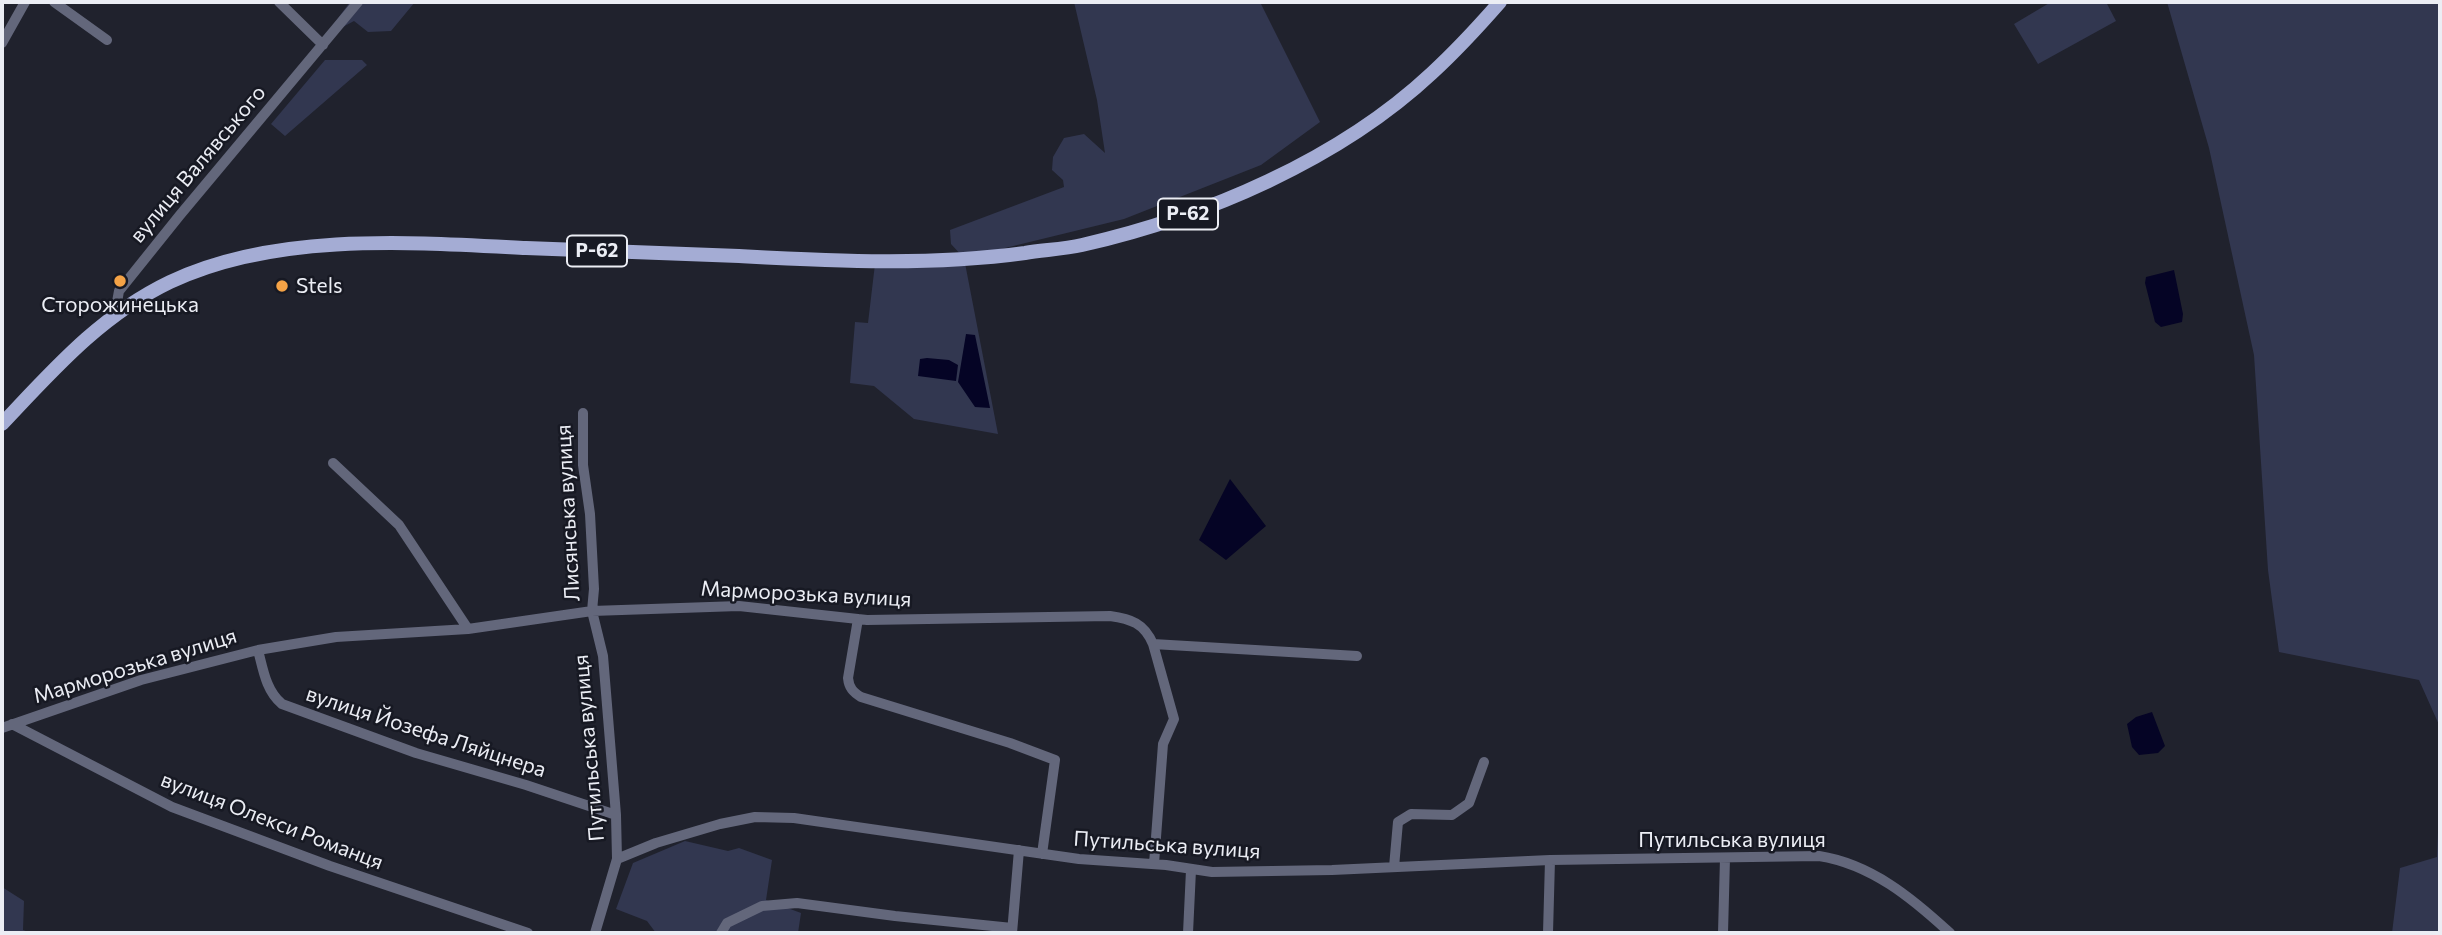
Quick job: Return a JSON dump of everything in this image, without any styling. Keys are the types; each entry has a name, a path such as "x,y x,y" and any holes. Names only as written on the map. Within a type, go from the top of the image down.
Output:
{"main road":[{"name":"Р-62","path":"2,424 76,346 115,313 172,281 219,264 274,251 382,242 873,263 990,257 1079,246 1165,223 1243,193 1322,152 1374,119 1431,75 1500,2"}],"street":[{"path":"2,43 25,2"},
{"path":"54,2 107,40"},
{"path":"279,2 323,45"},
{"name":"вулиця Валявського","path":"115,313 119,292 358,2"},
{"name":"Лисянська вулиця","path":"583,413 583,465 590,514 594,589 592,611"},
{"path":"333,463 399,525 468,629"},
{"name":"Марморозька вулиця","path":"7,726 141,680 258,650 335,637 468,629 592,611 738,606 858,620 1110,616 1130,618 1149,634 1153,644"},
{"name":"Путильська вулиця","path":"592,611 603,656 617,859 656,843 755,817 794,818 1079,859 1154,864 1223,873 1550,860 1809,856 1845,862 1881,878 1950,933"},
{"path":"858,620 848,678 849,687 857,695 1010,743 1055,761 1042,854"},
{"path":"1154,864 1163,744 1174,719 1153,644 1357,656"},
{"name":"вулиця Йозефа Ляйцнера","path":"258,650 269,689 282,705 416,753 616,815"},
{"name":"вулиця Олекси Романця","path":"7,726 172,807 330,866 528,933"},
{"path":"1394,867 1398,822 1411,814 1452,815 1469,803 1484,762"},
{"path":"720,933 727,923 762,906 797,903 1012,931 1019,850"},
{"path":"1723,933 1725,858"},
{"path":"595,933 617,859"},
{"path":"1548,933 1550,860"},
{"path":"1188,933 1191,870"}],"shaded area":[{"path":"350,2 415,2 391,31 368,32 354,21 324,37"},
{"path":"1074,2 1260,2 1320,122 1261,165 1124,219 964,258 998,434 914,419 874,386 850,383 855,322 868,323 875,264 963,257 951,244 950,230 1064,187 1063,180 1052,170 1053,157 1064,138 1084,134 1105,153 1097,100"},
{"path":"2051,2 2106,2 2116,21 2038,64 2014,24"},
{"path":"2167,2 2440,2 2440,727 2419,680 2279,652 2268,570 2254,355 2209,148"},
{"path":"325,60 362,60 367,65 285,136 271,124"},
{"path":"2174,270 2183,314 2182,322 2161,327 2155,322 2145,283 2146,277"},
{"path":"966,334 975,335 990,408 975,407 958,382"},
{"path":"920,359 949,360 958,365 956,381 918,376"},
{"path":"1230,479 1266,526 1226,560 1199,540"},
{"path":"2152,712 2165,746 2158,753 2139,755 2132,747 2127,724 2136,717"},
{"path":"2440,781 2440,933 2392,933 2400,868 2437,857"},
{"path":"685,841 728,851 739,848 772,860 766,900 801,913 798,933 656,933 647,921 616,909 633,863"},
{"path":"2,887 24,901 23,930 31,933 2,933"}],"place":[{"name":"Сторожинецька","path":"120,281"},
{"name":"Stels","path":"282,286"}]}
